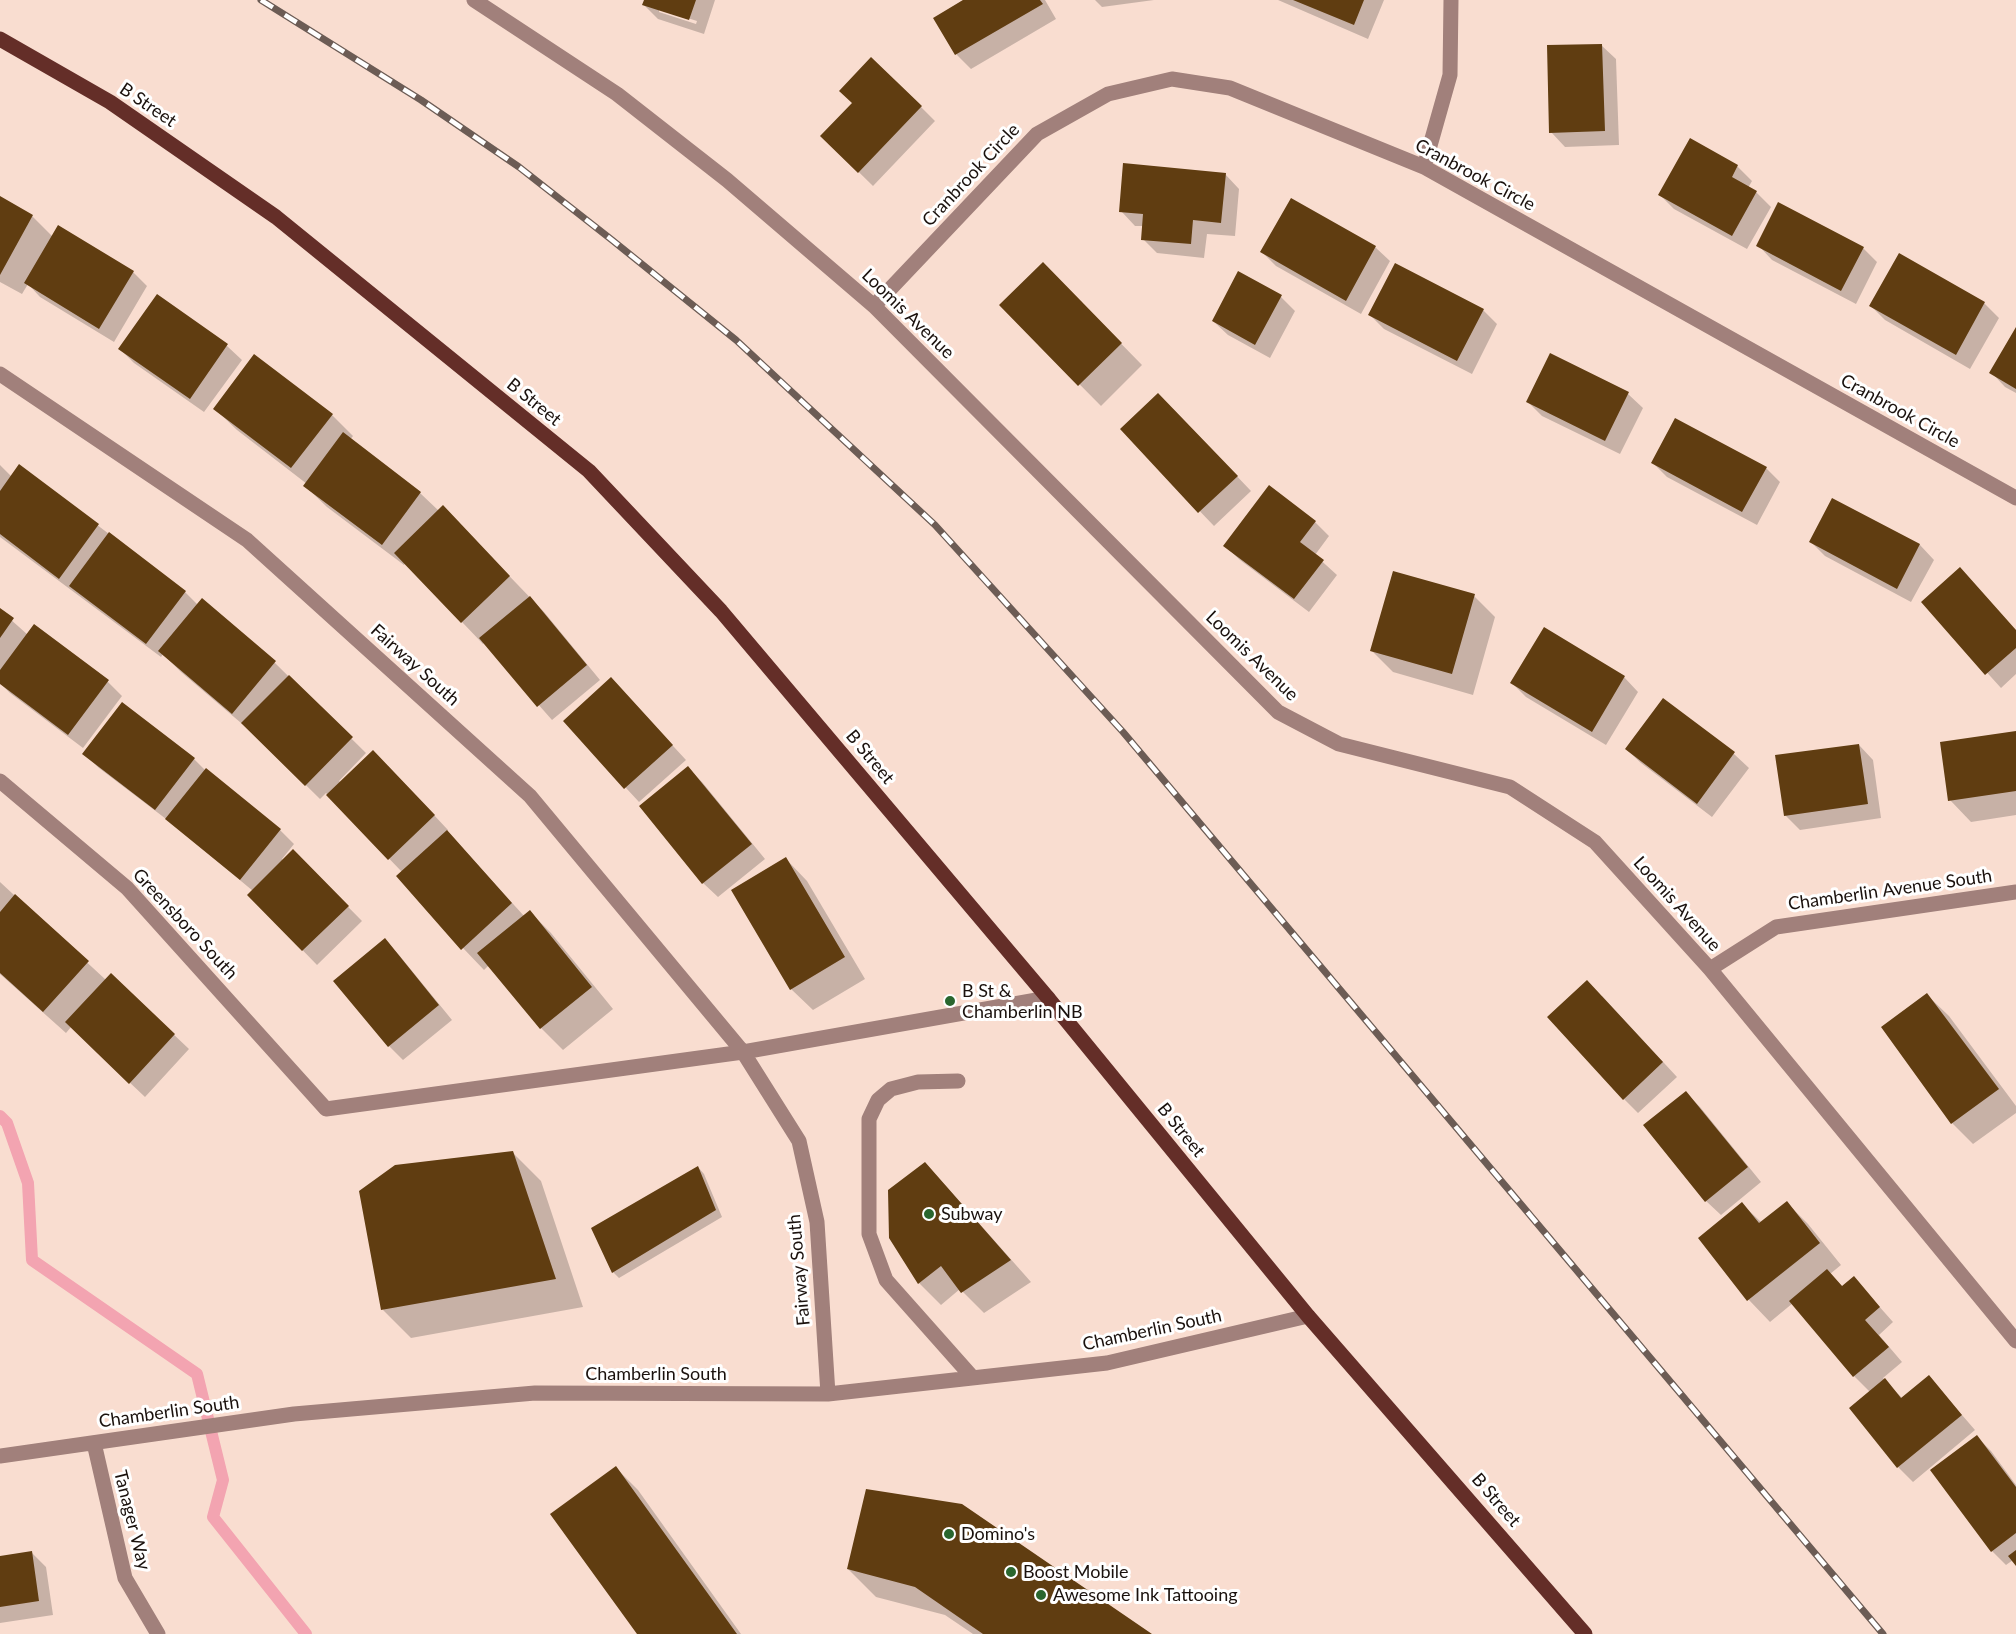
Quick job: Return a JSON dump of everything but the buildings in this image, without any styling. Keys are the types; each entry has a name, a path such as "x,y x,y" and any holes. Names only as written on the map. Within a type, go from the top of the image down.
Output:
{"main road":[{"name":"B Street","path":"0,39 110,102 276,217 589,471 721,611 1048,998 1308,1316 1585,1634"}],"street":[{"name":"Loomis Avenue","path":"474,0 495,5 617,94 726,180 874,306 1278,712 1339,744 1510,787 1595,842 1710,969 2016,1341"},
{"path":"1424,167 1450,75 1451,0"},
{"name":"Cranbrook Circle","path":"874,306 1036,134 1108,94 1172,79 1230,88 1424,167 2016,498"},
{"name":"Fairway South","path":"0,374 247,540 530,796 743,1052 799,1141 817,1222 828,1394"},
{"name":"Greensboro South","path":"0,781 128,888 326,1109 743,1052"},
{"name":"Chamberlin Avenue South","path":"1710,969 1776,927 2016,892"},
{"path":"743,1052 1048,998"},
{"path":"958,1081 918,1082 891,1089 878,1100 869,1119 869,1234 886,1280 973,1378"},
{"name":"Chamberlin South","path":"0,1456 294,1414 535,1393 828,1394 1107,1363 1308,1316"},
{"name":"Tanager Way","path":"94,1443 125,1578 158,1634"}],"waterway":[{"path":"0,1116 7,1123 28,1183 32,1260 197,1374 223,1480 213,1517 306,1634"}],"railway":[{"path":"261,0 421,100 519,167 736,340 935,525 1123,732 1883,1634"}],"place":[{"name":"B St & Chamberlin NB","path":"950,1001"},
{"name":"Subway","path":"929,1214"},
{"name":"Domino's","path":"949,1534"},
{"name":"Boost Mobile","path":"1011,1572"},
{"name":"Awesome Ink Tattooing","path":"1041,1595"}]}
